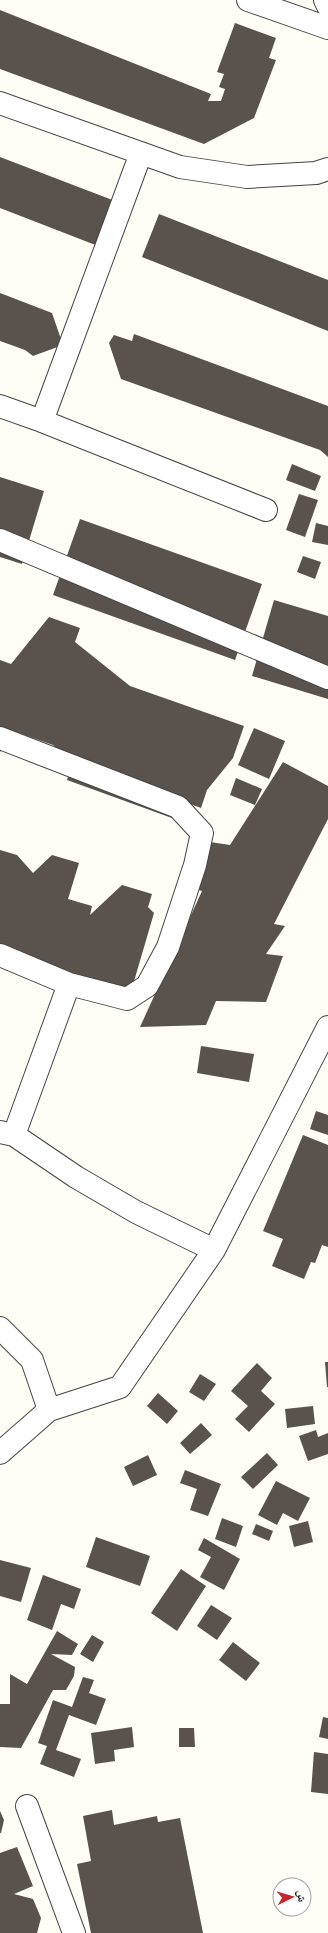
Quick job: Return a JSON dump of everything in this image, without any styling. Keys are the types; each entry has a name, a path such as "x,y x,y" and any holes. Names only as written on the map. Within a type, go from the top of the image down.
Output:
{"street":[{"path":"248,0 328,28"},
{"path":"325,0 328,6"},
{"path":"0,103 180,167 247,177 316,173 328,170"},
{"path":"42,421 141,153"},
{"path":"0,406 42,421 266,510"},
{"path":"0,540 328,678"},
{"path":"0,738 178,807 202,833 194,865 168,947 148,986 127,999 68,984 0,955"},
{"path":"68,984 7,1134 136,1212 214,1250"},
{"path":"0,1453 49,1410 120,1387 214,1250 328,1027"},
{"path":"0,1328 32,1360 49,1410"},
{"path":"27,1806 74,1933"}],"building":[{"path":"0,10 211,94 208,101 221,101 225,89 219,87 224,74 217,72 235,23 276,38 269,58 276,60 254,118 204,144 0,69"},
{"path":"0,157 115,201 98,246 0,208"},
{"path":"159,214 328,280 328,331 142,257"},
{"path":"0,293 52,313 63,345 33,356 25,350 0,341"},
{"path":"134,334 328,406 328,457 320,450 121,379 109,343 114,335 132,341"},
{"path":"292,464 321,476 315,491 286,480"},
{"path":"0,477 44,491 22,564 0,557"},
{"path":"299,494 318,500 305,537 286,530"},
{"path":"80,519 262,584 235,660 53,595"},
{"path":"316,523 328,526 328,545 312,542"},
{"path":"303,556 321,562 315,579 297,572"},
{"path":"274,600 328,616 328,699 252,676"},
{"path":"49,617 80,628 75,642 130,686 244,726 233,758 207,790 201,808 179,800 172,818 67,780 73,761 53,745 16,732 0,752 0,660 11,664"},
{"path":"254,728 285,741 269,779 238,765"},
{"path":"283,762 328,786 328,819 274,924 285,926 266,954 283,956 266,1002 216,1001 206,1025 140,1027 202,891 189,887 210,842 230,845"},
{"path":"236,778 262,789 255,805 230,795"},
{"path":"0,850 17,855 33,873 52,855 79,863 68,899 92,906 90,915 122,885 152,894 148,907 154,913 130,995 0,957"},
{"path":"201,1046 254,1054 249,1082 197,1073"},
{"path":"316,1111 328,1115 328,1135 310,1129"},
{"path":"303,1135 328,1145 328,1247 322,1245 315,1263 311,1262 304,1279 272,1266 283,1239 263,1231"},
{"path":"325,1362 328,1362 328,1387 327,1387"},
{"path":"257,1363 272,1378 261,1391 275,1404 249,1432 235,1419 248,1406 231,1391"},
{"path":"200,1374 216,1384 204,1401 189,1392"},
{"path":"158,1393 178,1411 167,1424 147,1406"},
{"path":"313,1406 315,1424 287,1428 285,1409"},
{"path":"201,1423 212,1435 190,1454 180,1443"},
{"path":"316,1430 318,1437 328,1433 328,1454 308,1461 299,1436"},
{"path":"267,1453 278,1465 253,1489 241,1477"},
{"path":"148,1455 157,1475 133,1486 124,1467"},
{"path":"185,1470 221,1484 208,1516 190,1510 197,1489 180,1483"},
{"path":"276,1481 310,1498 298,1521 283,1513 277,1525 258,1515"},
{"path":"222,1518 243,1526 236,1547 215,1539"},
{"path":"308,1521 313,1542 294,1547 289,1526"},
{"path":"256,1524 273,1531 269,1541 252,1534"},
{"path":"96,1537 150,1556 140,1586 86,1567"},
{"path":"204,1538 240,1559 224,1590 200,1577 211,1557 198,1550"},
{"path":"0,1560 31,1568 21,1602 0,1596"},
{"path":"181,1569 206,1586 177,1631 151,1613"},
{"path":"43,1575 81,1589 74,1609 61,1604 52,1630 27,1620"},
{"path":"211,1605 232,1618 217,1640 197,1626"},
{"path":"57,1631 78,1644 72,1655 51,1654 75,1667 74,1676 66,1690 53,1690 21,1748 0,1747 0,1704 10,1704 10,1674 27,1684"},
{"path":"92,1635 104,1642 93,1662 80,1654"},
{"path":"233,1642 260,1663 246,1681 219,1660"},
{"path":"83,1677 94,1680 89,1693 106,1699 96,1725 69,1715 56,1750 81,1759 74,1777 40,1764 47,1746 38,1743 53,1700 72,1707"},
{"path":"323,1717 328,1718 328,1739 319,1737"},
{"path":"132,1727 134,1747 114,1750 115,1761 95,1764 91,1733"},
{"path":"179,1728 194,1728 195,1747 179,1747"},
{"path":"314,1752 328,1754 328,1794 311,1792"},
{"path":"112,1810 114,1825 157,1816 158,1822 180,1818 203,1933 91,1933 77,1864 91,1861 83,1816"},
{"path":"0,1811 4,1820 1,1833 0,1833"},
{"path":"17,1847 33,1886 14,1894 33,1899 41,1918 37,1933 0,1933 0,1853"}]}
